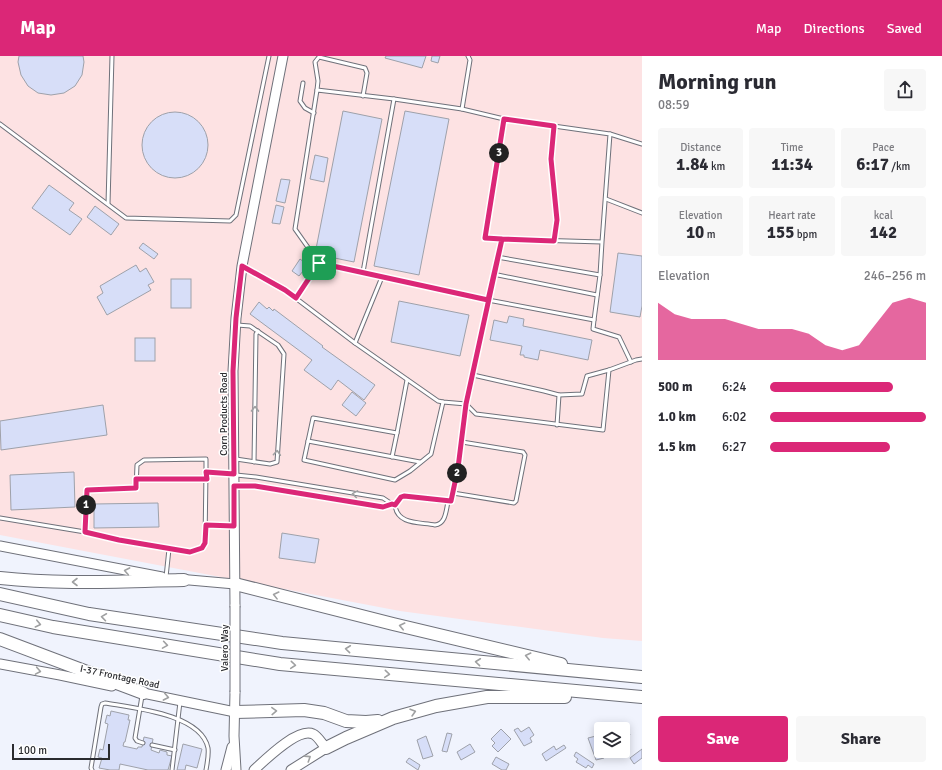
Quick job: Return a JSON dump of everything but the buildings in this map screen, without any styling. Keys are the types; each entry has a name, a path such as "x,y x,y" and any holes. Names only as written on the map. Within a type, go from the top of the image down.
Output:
{"highway":[{"path":"0,578 27,581 104,582 184,580"},
{"path":"234,584 393,624 607,674"},
{"path":"0,594 89,614 282,643 642,677"},
{"path":"0,615 53,628 280,664 642,697"},
{"path":"0,640 143,693"},
{"path":"235,712 304,710 324,713 346,721 366,722 393,718 436,706 487,697 591,698 618,695"},
{"path":"326,748 393,718"}],"main road":[{"name":"Corn Products Road","path":"234,584 233,371 236,325 242,266 283,56"},
{"path":"0,546 184,580 234,584"},
{"name":"Valero Way","path":"234,584 235,712"},
{"name":"I-37 Frontage Road","path":"0,664 60,674 235,712"},
{"path":"235,712 234,736 236,770"},
{"path":"254,770 280,747 303,733 314,734 326,748 291,770"},
{"path":"226,770 234,736"}],"lane":[{"path":"108,204 112,56"},
{"path":"0,124 126,218 230,221 236,215 269,56"},
{"path":"462,109 470,60 468,56"},
{"path":"363,96 367,73 365,68 319,57 315,62 318,81 317,90 295,229 319,263 488,300 594,320"},
{"path":"303,84 300,101 305,108 314,113"},
{"path":"317,90 462,109 504,119 610,134 642,144"},
{"path":"362,272 394,99"},
{"path":"504,119 485,238 602,242"},
{"path":"554,126 551,159 557,220 554,241"},
{"path":"610,134 600,275 593,329 619,337 631,362"},
{"path":"606,199 642,213"},
{"path":"206,472 256,477 383,498 394,504 396,512 400,517 408,521 440,524 446,515 448,502 452,500 462,442 466,404 493,274 502,239"},
{"path":"497,257 600,275"},
{"path":"296,298 319,263"},
{"path":"242,266 285,290 355,343 438,401 466,404 476,414 603,430 609,370"},
{"path":"493,274 597,295"},
{"path":"355,343 382,277"},
{"path":"234,459 270,464 277,462 284,354 278,345 250,326 236,325"},
{"path":"254,462 256,334 258,331"},
{"path":"473,375 559,395 582,394 587,376 642,359"},
{"path":"392,457 407,380"},
{"path":"557,425 559,395"},
{"path":"397,433 313,418 304,460 395,480 410,472 431,454 443,402"},
{"path":"308,441 420,463"},
{"path":"453,493 514,503 516,501 524,461 525,454 523,452 462,442"},
{"path":"0,518 190,552 202,548 205,543 207,479 206,459 144,460 137,464 136,488 87,490 85,532"},
{"path":"136,479 207,479"},
{"path":"234,486 255,486 383,507 394,504 404,496 448,502"},
{"path":"206,525 234,526"},
{"path":"166,577 169,549"},
{"path":"143,693 135,738 137,741 143,743"},
{"path":"172,770 180,700"},
{"path":"92,770 93,753 102,704 105,703 178,718 194,727 203,737 208,748 206,770"},
{"path":"152,745 175,750"}],"shaded area":[{"path":"0,56 642,56 642,641 603,638 400,611 0,535"}],"route":[{"path":"319,263 296,298 285,290 242,266 236,318 233,371 234,474 206,472 207,479 136,479 136,488 87,490 85,532 119,540 190,552 202,548 205,543 206,525 234,526 234,486 255,486 383,507 392,504 395,505 401,497 404,496 448,502 451,501 458,468 466,404 473,375 493,274 502,239 554,241 557,220 551,159 554,126 504,119 485,238 502,239 488,300 319,263"}]}
